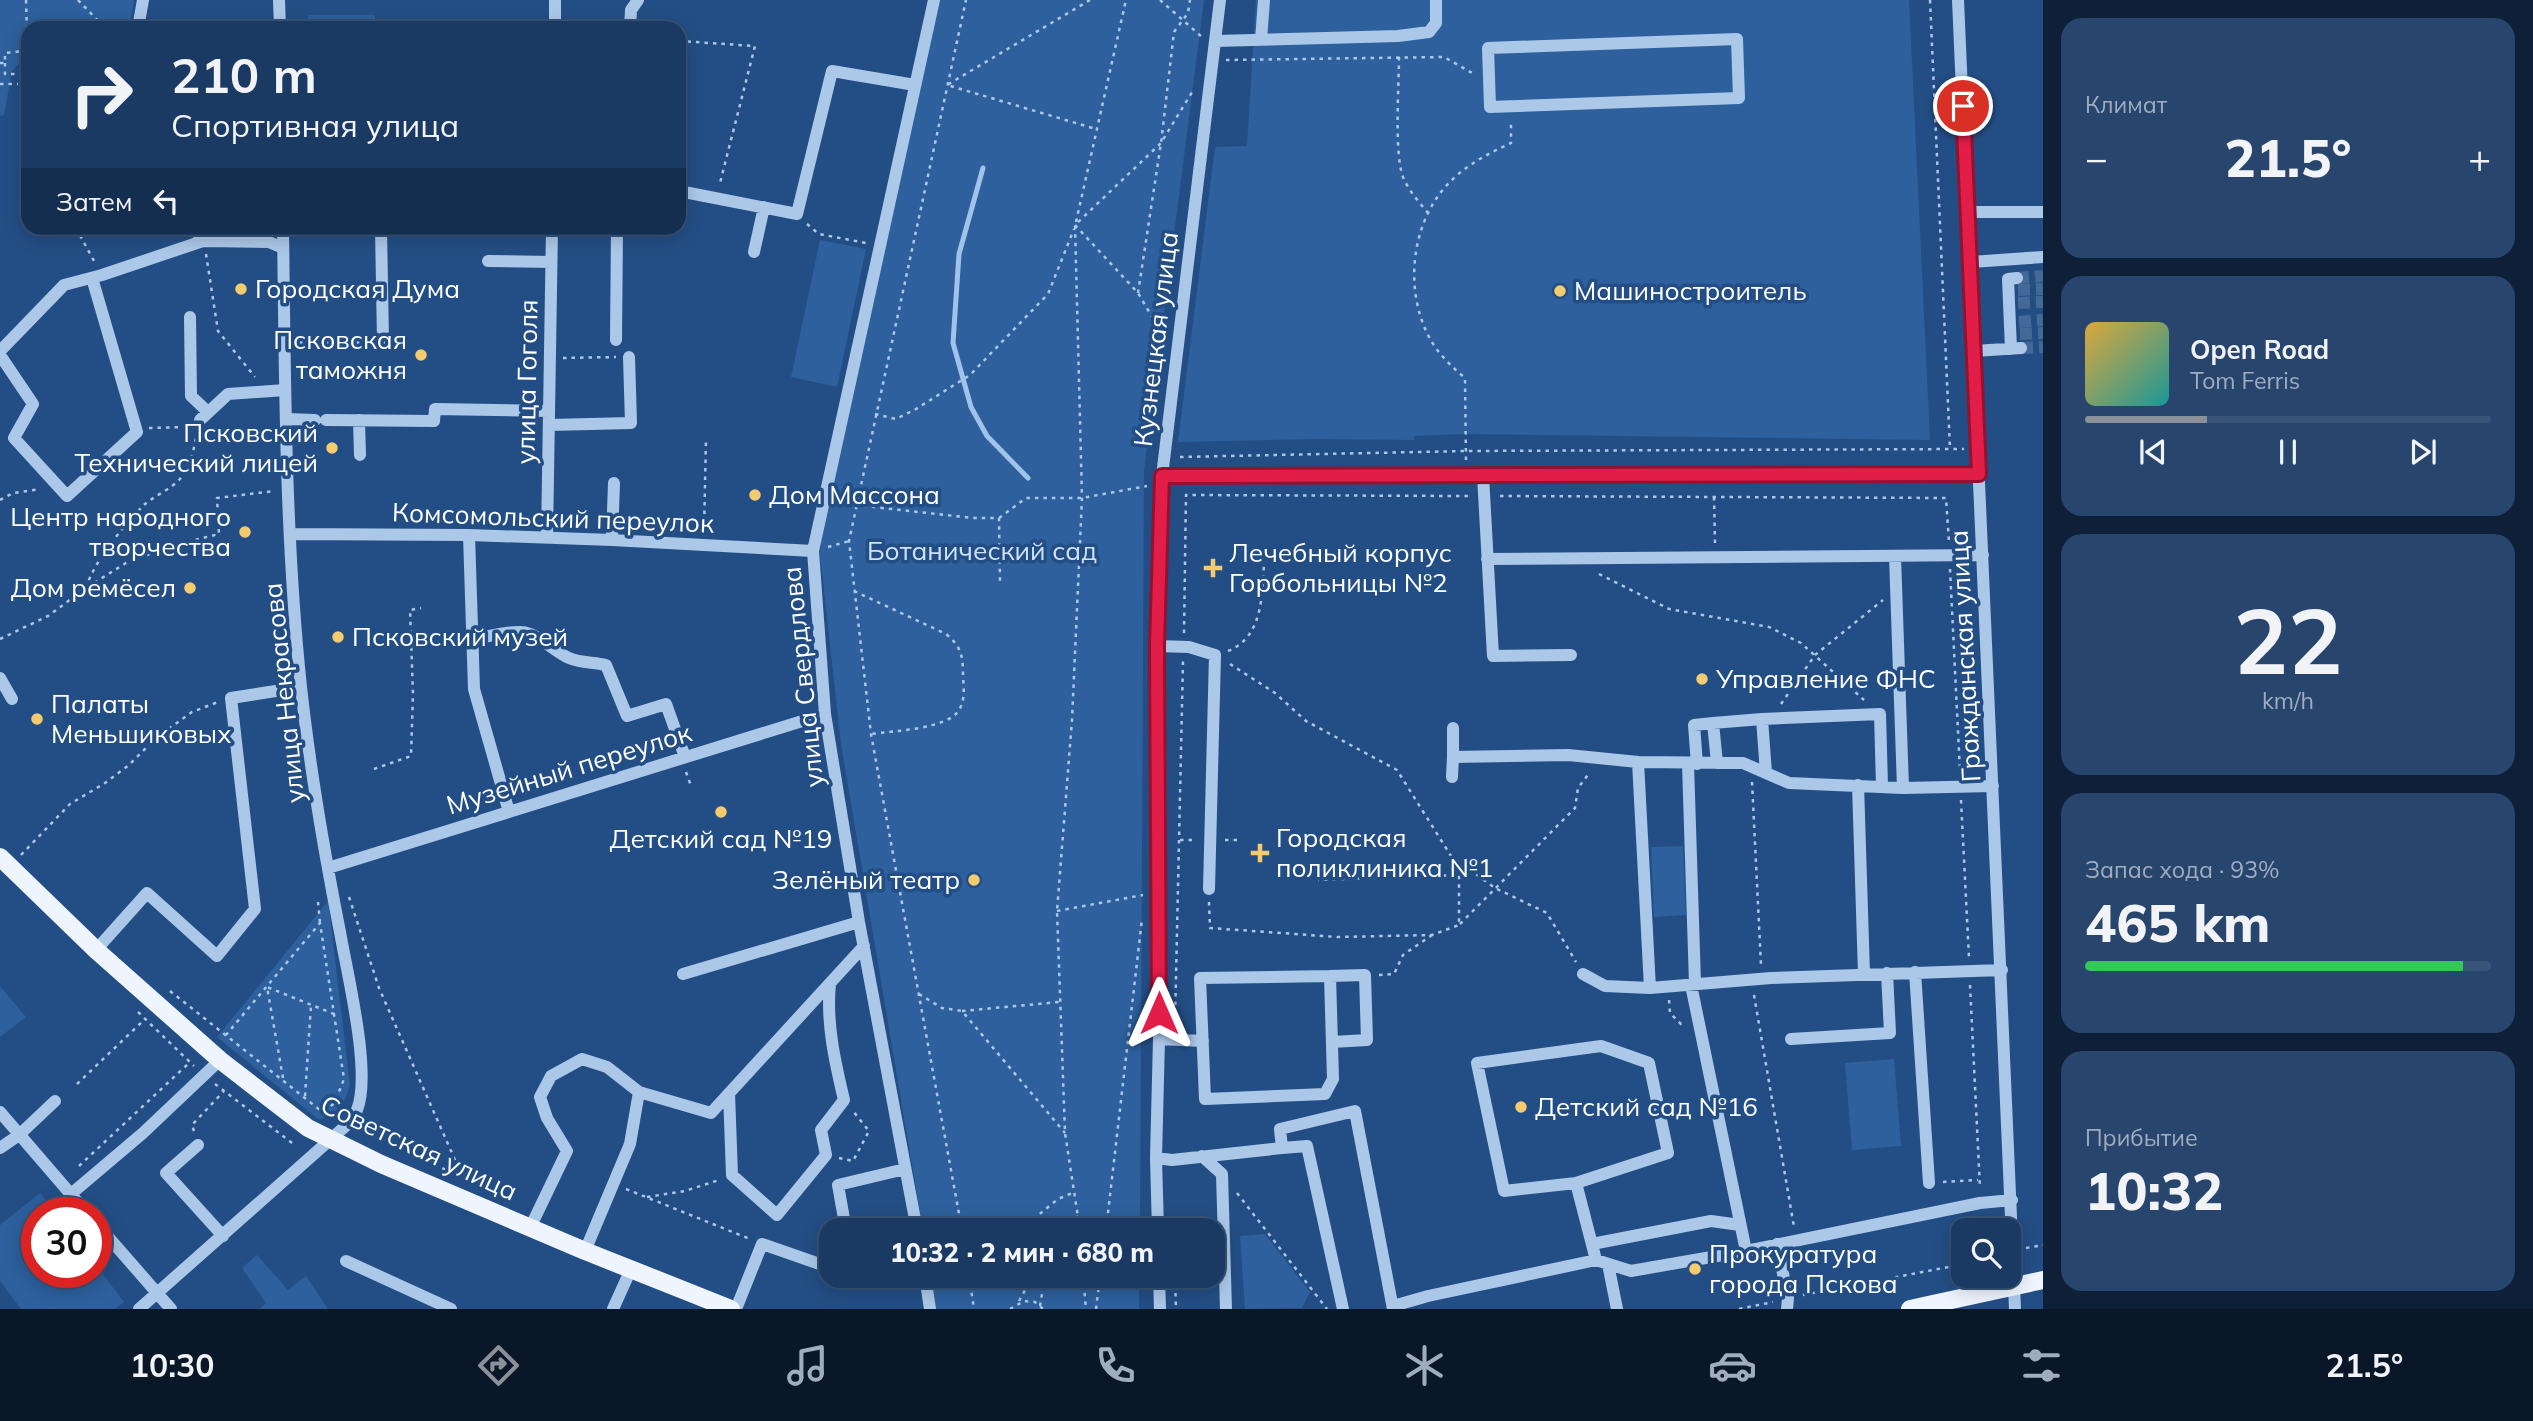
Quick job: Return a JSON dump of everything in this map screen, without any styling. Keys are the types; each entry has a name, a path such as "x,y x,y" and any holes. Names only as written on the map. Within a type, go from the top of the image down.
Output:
{"main road":[{"name":"Советская улица","path":"0,857 96,950 220,1060 308,1128 381,1164 530,1228 734,1309"},
{"path":"2021,1285 2043,1280"},
{"path":"1910,1309 2007,1288"}],"street":[{"path":"139,21 143,0"},
{"path":"279,0 280,21"},
{"path":"555,0 555,21"},
{"path":"630,21 631,10 638,0"},
{"name":"улица Свердлова","path":"915,1218 859,922 825,714 813,551 934,0"},
{"name":"Кузнецкая улица","path":"1158,1218 1157,646 1162,476 1212,61 1210,41 1220,0"},
{"path":"1261,40 1264,0"},
{"path":"1210,41 1398,36 1429,32 1436,23 1436,0"},
{"name":"Гражданская улица","path":"1958,0 2013,1218"},
{"path":"1737,39 1739,97 1490,107 1489,82 1488,48 1737,39"},
{"path":"686,192 797,214 832,71 915,85"},
{"path":"754,252 764,207"},
{"path":"1968,212 2043,212"},
{"path":"199,235 204,241"},
{"name":"улица Некрасова","path":"283,235 290,534 301,687 333,867 358,1028 361,1067 360,1100 349,1123"},
{"path":"285,342 383,341 382,235"},
{"name":"улица Гоголя","path":"547,538 552,235"},
{"path":"615,340 617,235"},
{"path":"97,277 137,432 67,496 14,438 33,404 0,353 64,285 97,277 204,241 269,242 283,248"},
{"path":"1971,262 2043,257"},
{"path":"488,261 551,262"},
{"path":"1974,351 2016,349 2014,293"},
{"path":"190,317 191,396 204,416 228,394 285,390"},
{"path":"549,425 631,423 629,357"},
{"path":"286,419 434,421 435,409 549,411"},
{"path":"359,420 360,455"},
{"path":"1162,476 1979,474"},
{"path":"1483,475 1493,656 1571,655"},
{"path":"612,540 614,483"},
{"name":"Комсомольский переулок","path":"290,534 469,535 813,551"},
{"path":"469,535 474,689 509,812"},
{"path":"1487,559 1983,555"},
{"path":"1895,556 1903,788"},
{"path":"472,639 523,632 573,660 592,661 606,666 627,716 666,704 685,763"},
{"path":"1157,646 1189,647 1215,655 1209,889"},
{"path":"0,678 12,699"},
{"path":"96,950 147,893 217,956 255,909 231,698 301,687"},
{"name":"Музейный переулок","path":"333,867 509,812 685,763 825,714"},
{"path":"1746,1251 1698,1020 1693,984 1694,726 1767,719 1880,714 1882,786"},
{"path":"1766,773 1767,719"},
{"path":"1713,723 1717,763"},
{"path":"1452,777 1453,729"},
{"path":"1454,757 1568,755 1638,762 1743,763 1789,783 1903,788 1993,786"},
{"path":"1638,762 1650,988"},
{"path":"1858,785 1864,974"},
{"path":"683,974 859,922"},
{"path":"530,1228 567,1151 547,1118 540,1097 551,1076 582,1059 607,1067 639,1092 711,1113 864,946"},
{"path":"1583,974 1605,986 1650,988 1756,979 2002,970"},
{"path":"1915,972 1929,1183"},
{"path":"1791,1039 1890,1032 1887,973"},
{"path":"1330,976 1333,1079 1325,1094 1205,1099 1200,978 1365,975 1367,1040 1332,1042"},
{"path":"729,1093 732,1175 777,1215 826,1155 821,1130 845,1100 830,1026 830,983"},
{"path":"1159,1039 1203,1041"},
{"path":"1601,1046 1649,1063 1668,1153 1576,1183 1504,1191 1477,1063 1601,1046"},
{"path":"71,1194 144,1133 220,1060"},
{"path":"585,1251 630,1144 639,1092"},
{"path":"0,1148 19,1135 55,1101"},
{"path":"1282,1148 1280,1129 1355,1111 1393,1308 1428,1296 1602,1262 1631,1271 1746,1251 1980,1203 2012,1200"},
{"path":"0,1112 74,1197"},
{"path":"139,1309 349,1123"},
{"path":"198,1145 166,1174 223,1236"},
{"path":"1156,1158 1172,1160 1307,1146 1343,1309"},
{"path":"1202,1156 1222,1174 1226,1309"},
{"path":"844,1218 838,1185 905,1169"},
{"path":"1576,1183 1592,1244 1602,1262 1617,1309"},
{"path":"1592,1244 1711,1222 1740,1225"},
{"path":"112,1241 171,1309"},
{"path":"734,1309 762,1244 819,1264"},
{"path":"1777,1244 1788,1304"},
{"path":"346,1261 447,1308"},
{"path":"613,1309 631,1269"},
{"path":"927,1288 930,1309"},
{"path":"1159,1288 1160,1309"},
{"name":"Гражданская улица","path":"2015,1309 2016,1288"}],"path":[{"path":"26,0 26,21"},
{"path":"78,0 98,21"},
{"path":"960,1218 871,734 849,541 874,414 966,0"},
{"path":"947,85 1090,0"},
{"path":"874,414 896,419 970,375 1048,294 1075,225 1126,0"},
{"path":"1160,0 1210,41"},
{"path":"1138,293 1161,143 1174,32 1188,13 1190,0"},
{"path":"1175,1041 1186,495 1189,476 1174,457 1465,451 1950,449 1930,0"},
{"path":"686,41 754,46 716,198"},
{"path":"21,51 5,53 2,63 5,74 21,74"},
{"path":"1399,57 1399,155 1402,175 1411,192 1428,213"},
{"path":"1212,61 1444,57 1489,82"},
{"path":"1078,1216 1065,1133 1057,911 1072,720 1082,498 1075,225 1161,143 1199,80"},
{"path":"0,84 18,84"},
{"path":"947,85 1096,129"},
{"path":"1465,451 1465,378 1445,360 1427,334 1417,304 1414,274 1417,243 1428,213 1442,191 1461,172 1483,156 1511,143 1511,106"},
{"path":"797,214 819,234 880,246"},
{"path":"1075,225 1138,293 1166,339"},
{"path":"79,235 97,277"},
{"path":"204,241 218,331 266,390"},
{"path":"561,358 601,357"},
{"path":"137,432 155,426 188,427 204,416"},
{"path":"86,588 96,567 145,504 180,479 190,462 204,416"},
{"path":"704,534 706,438"},
{"path":"0,500 13,493 41,489 54,482"},
{"path":"855,505 973,518 999,518 1026,498 1082,498 1147,486"},
{"path":"0,639 48,616 126,563 174,545 219,534 217,498 276,491"},
{"path":"1186,495 1947,498 1981,1218"},
{"path":"1714,497 1716,557"},
{"path":"999,518 1000,581"},
{"path":"813,551 849,541"},
{"path":"1569,559 1670,609 1769,627 1801,643 1880,714"},
{"path":"1215,655 1232,650 1250,634 1261,609 1264,564"},
{"path":"1767,719 1815,655 1896,589"},
{"path":"854,591 946,634 957,643 963,660 964,698 958,712 945,723 871,734"},
{"path":"374,769 411,756 414,694 410,610 421,608"},
{"path":"1215,655 1275,693 1306,721 1397,771 1451,856 1495,888 1547,913 1583,974"},
{"path":"20,857 70,804 105,783 165,732 192,712 231,698"},
{"path":"1365,975 1394,974 1403,955 1432,935 1459,925 1575,808 1578,788 1600,758"},
{"path":"685,763 691,786"},
{"path":"1751,766 1756,979 1796,1240"},
{"path":"327,1110 335,1102 344,1079 320,923 226,1035 320,1110 327,1110 463,1178 379,988 333,867"},
{"path":"1318,880 1459,875 1459,925"},
{"path":"1209,889 1210,928 1337,937 1432,935"},
{"path":"1057,911 1145,894"},
{"path":"1668,986 1670,1013 1681,1024 1698,1020"},
{"path":"267,987 334,1014"},
{"path":"267,987 284,1080"},
{"path":"919,994 942,1008 962,1011 1059,1002"},
{"path":"305,1098 311,1005"},
{"path":"962,1011 1065,1133"},
{"path":"76,1084 145,1019"},
{"path":"95,1151 190,1062"},
{"path":"198,1145 192,1125 224,1091"},
{"path":"826,1155 853,1161 869,1131 845,1100"},
{"path":"287,1139 296,1146"},
{"path":"1222,1174 1327,1309"},
{"path":"647,1197 685,1191 732,1175"},
{"path":"1929,1183 1979,1180"},
{"path":"613,1183 762,1244"},
{"path":"1035,1218 1058,1199 1074,1192"},
{"path":"1738,1309 1788,1304 1951,1267"},
{"path":"971,1288 974,1309"},
{"path":"1010,1309 1018,1302 1026,1288"},
{"path":"1018,1302 1030,1301 1041,1307 1043,1288"},
{"path":"1084,1288 1086,1309"},
{"path":"1096,1309 1099,1288"},
{"path":"1175,1288 1176,1309"}],"green space":[{"path":"0,0 134,0 131,21 21,21 21,61 12,71 4,115 0,116"},
{"name":"Ботанический сад","path":"935,0 1204,0 1144,470 1140,1218 921,1218 841,744 820,554 823,526"},
{"name":"Машиностроитель","path":"1256,0 1909,0 1930,440 1465,434 1414,436 1414,440 1178,442 1215,147 1247,146"},
{"path":"308,15 375,15 375,21 308,21"},
{"path":"820,240 866,249 837,387 791,377"},
{"path":"1683,846 1686,915 1654,917 1651,847"},
{"path":"328,901 350,1085 336,1112 318,1119 217,1037"},
{"path":"0,986 26,1017 0,1037"},
{"path":"1894,1059 1901,1146 1852,1150 1845,1063"},
{"path":"21,1208 21,1288 112,1286 124,1302 115,1309 21,1309 0,1281 0,1225"},
{"path":"1265,1234 1310,1292 1302,1308 1245,1309 1240,1236"},
{"path":"257,1255 288,1290 306,1276 328,1309 260,1309 266,1303 242,1268"},
{"path":"933,1288 1139,1288 1139,1309 936,1309"}],"waterway":[{"path":"983,168 959,254 953,343 971,407 987,436 1028,478"}],"tunnel":[{"path":"2017,278 2043,276"},
{"path":"2018,290 2043,289"},
{"path":"2018,303 2043,302"},
{"path":"2019,322 2043,320"},
{"path":"2020,334 2043,333"},
{"path":"2021,348 2043,347"}],"place":[{"name":"Городская Дума","path":"241,289"},
{"name":"Машиностроитель","path":"1560,291"},
{"name":"Псковская таможня","path":"421,355"},
{"name":"Псковский Технический лицей","path":"332,448"},
{"name":"Дом Масcона","path":"755,495"},
{"name":"Центр народного творчества","path":"245,532"},
{"name":"Лечебный корпус Горбольницы №2","path":"1213,568"},
{"name":"Дом ремёсел","path":"190,588"},
{"name":"Псковский музей","path":"338,637"},
{"name":"Управление ФНС","path":"1702,679"},
{"name":"Палаты Меньшиковых","path":"37,719"},
{"name":"Детский сад №19","path":"721,812"},
{"name":"Городская поликлиника №1","path":"1260,853"},
{"name":"Зелёный театр","path":"974,880"},
{"name":"Детский сад №16","path":"1521,1107"},
{"name":"Прокуратура города Пскова","path":"1695,1269"}],"route":[{"path":"1159,1013 1157,646 1162,476 1979,474 1963,106"}]}
